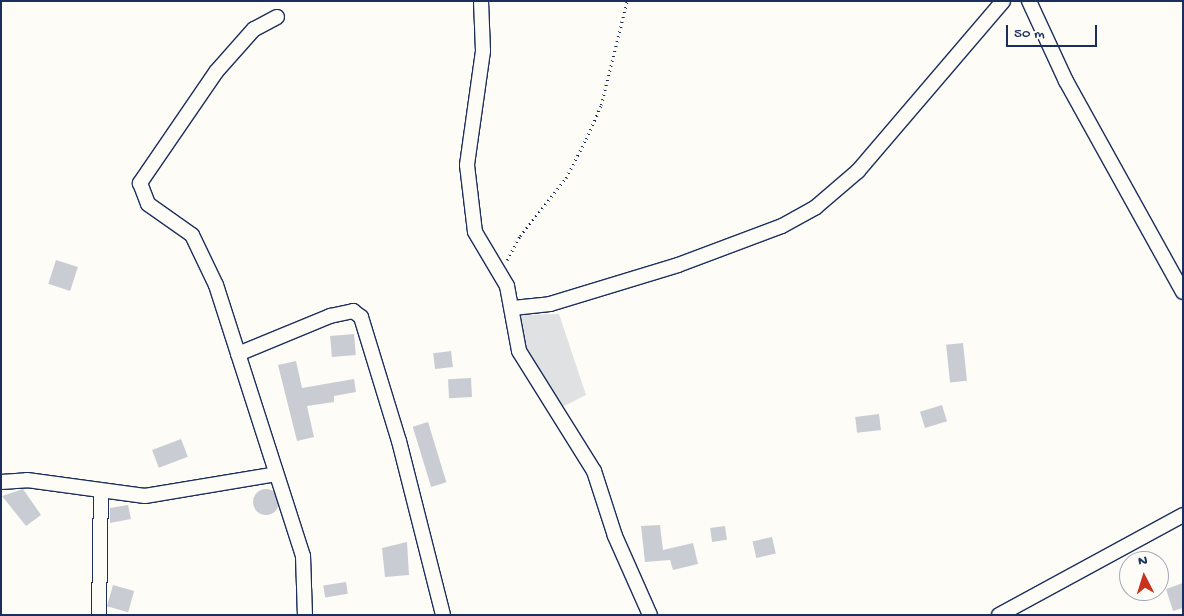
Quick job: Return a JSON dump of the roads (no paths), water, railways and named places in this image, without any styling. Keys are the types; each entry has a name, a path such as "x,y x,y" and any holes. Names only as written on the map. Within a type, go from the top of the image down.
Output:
{"street":[{"path":"481,1 483,50 468,144 468,175 475,232 500,272 513,308 519,351 594,471 615,536 650,615"},
{"path":"513,308 550,304 678,265 782,226 816,208 858,171 1004,1"},
{"path":"1029,1 1066,81 1183,292"},
{"path":"277,17 254,29 216,72 140,183 148,204 199,245 238,354 304,556 305,615"},
{"path":"238,354 330,316 353,311 361,317 399,441 443,615"},
{"path":"1,482 27,480 100,493 145,496 276,474"},
{"path":"99,615 100,493"},
{"path":"999,615 1183,515"}]}
